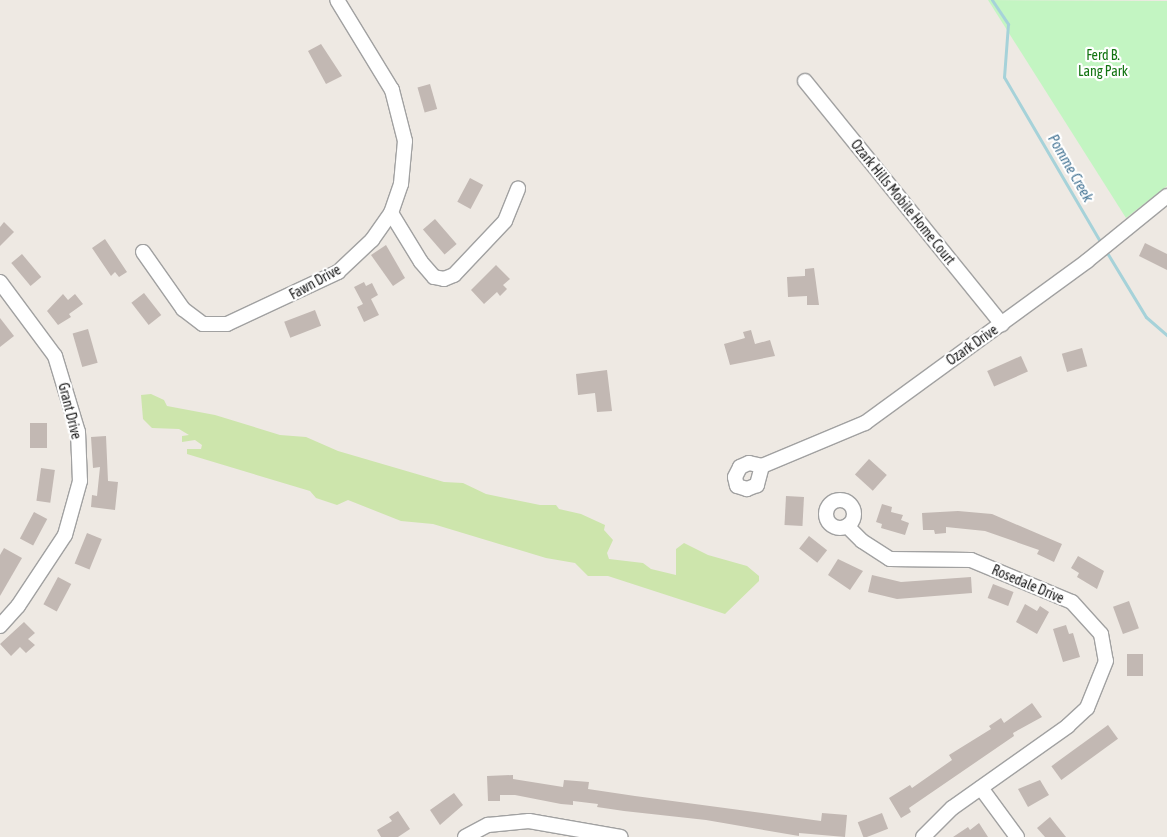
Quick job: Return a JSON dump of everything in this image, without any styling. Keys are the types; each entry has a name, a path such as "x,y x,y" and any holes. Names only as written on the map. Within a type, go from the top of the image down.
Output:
{"street":[{"name":"Fawn Drive","path":"143,252 183,309 203,324 232,323 338,272 372,240 391,213 401,184 405,141 392,90 337,0"},
{"name":"Ozark Hills Mobile Home Court","path":"805,81 1002,324"},
{"path":"391,213 421,262 434,277 444,279 454,275 505,221 518,188"},
{"name":"Ozark Drive","path":"762,466 865,423 1087,261 1167,196"},
{"name":"Grant Drive","path":"0,282 55,356 78,432 80,481 65,536 18,606 0,626"},
{"name":"Rosedale Drive","path":"847,526 862,541 890,559 971,560 1072,602 1101,634 1106,661 1087,708 1068,726 952,808 923,837"},
{"path":"982,788 1017,837"},
{"path":"465,837 488,825 529,821 621,837"}],"green space":[{"name":"Ferd B. Lang Park","path":"988,0 1167,1 1167,186 1126,218"},
{"path":"151,394 164,400 167,406 215,415 280,435 306,437 338,451 444,482 463,483 486,494 540,505 556,505 559,509 581,514 605,525 604,530 613,540 607,553 609,559 643,563 651,569 676,575 676,549 684,543 708,555 747,566 759,576 759,581 725,614 608,576 588,576 575,563 546,558 433,524 401,521 348,500 337,505 316,498 310,491 187,454 187,449 201,449 202,445 195,440 182,442 182,436 189,435 179,429 152,428 143,419 141,395"}],"building":[{"path":"321,44 342,76 326,84 308,51"},
{"path":"430,84 437,109 425,113 418,88"},
{"path":"470,178 483,185 471,209 457,202"},
{"path":"435,219 457,244 445,254 423,229"},
{"path":"4,222 14,232 0,246 0,227"},
{"path":"105,239 127,272 119,277 115,272 111,276 92,248"},
{"path":"1145,243 1167,254 1167,270 1139,256"},
{"path":"386,245 405,278 393,286 371,255"},
{"path":"22,254 41,277 31,286 11,263"},
{"path":"496,265 510,279 503,285 507,289 500,296 497,292 484,304 471,290"},
{"path":"814,268 819,305 807,305 807,296 788,297 787,277 805,276 805,269"},
{"path":"364,282 366,286 372,283 378,295 371,299 379,315 364,322 357,307 363,304 354,287"},
{"path":"144,293 161,315 149,325 131,303"},
{"path":"63,294 68,300 75,294 83,304 69,314 71,317 58,325 47,311"},
{"path":"315,310 321,326 290,338 284,322"},
{"path":"0,318 14,336 0,347"},
{"path":"88,329 98,363 82,367 73,333"},
{"path":"751,330 755,344 770,340 775,356 730,365 724,344 745,338 743,332"},
{"path":"1082,348 1087,366 1067,372 1062,354"},
{"path":"1021,356 1028,372 994,387 987,371"},
{"path":"607,370 612,411 597,412 595,393 578,395 576,374"},
{"path":"30,423 47,423 47,448 30,448"},
{"path":"106,436 108,481 118,482 115,510 91,507 92,495 97,496 100,467 93,468 91,437"},
{"path":"869,459 887,475 873,491 855,475"},
{"path":"41,468 55,470 50,503 36,501"},
{"path":"786,496 804,497 802,526 784,525"},
{"path":"882,504 892,507 891,512 903,515 901,520 909,523 905,535 881,528 882,524 876,522"},
{"path":"958,511 992,514 1062,544 1054,562 1037,554 1039,550 985,531 946,527 946,533 935,534 934,530 923,530 922,513"},
{"path":"34,512 47,519 33,546 20,538"},
{"path":"87,533 102,539 89,570 75,564"},
{"path":"809,536 827,550 817,563 799,549"},
{"path":"4,548 22,558 0,596 0,555"},
{"path":"1078,556 1104,571 1097,589 1077,577 1079,573 1071,568"},
{"path":"838,559 863,571 850,590 828,575"},
{"path":"872,575 901,582 971,577 972,593 897,599 868,592"},
{"path":"58,577 71,584 57,611 43,604"},
{"path":"993,584 1014,592 1008,606 988,598"},
{"path":"1129,601 1139,628 1123,634 1113,607"},
{"path":"1025,604 1037,611 1040,606 1049,612 1037,634 1016,622"},
{"path":"24,622 35,633 28,639 35,645 26,653 20,647 11,656 0,644"},
{"path":"1066,625 1069,634 1073,633 1080,657 1063,662 1053,629"},
{"path":"1127,654 1143,654 1143,676 1127,676"},
{"path":"1032,703 1042,717 1013,733 1014,736 909,808 911,812 901,818 889,798 910,785 912,788 952,760 949,755 991,729 989,726 1001,718 1004,723"},
{"path":"1108,725 1118,739 1061,780 1051,766"},
{"path":"513,775 513,779 563,787 564,780 589,782 588,789 821,821 822,813 847,815 845,837 799,833 799,836 706,820 597,807 598,804 573,801 573,805 561,804 515,795 500,795 500,801 488,801 487,776"},
{"path":"1040,780 1049,795 1028,807 1018,789"},
{"path":"454,793 463,805 440,825 430,810"},
{"path":"398,811 410,829 398,837 381,837 377,830 392,821 389,817"},
{"path":"882,813 888,829 863,837 858,822"},
{"path":"1050,817 1066,837 1045,837 1037,828"},
{"path":"979,823 988,837 953,837 968,827 970,830"}],"waterway":[{"name":"Pomme Creek","path":"992,0 1008,24 1004,77 1101,243"},
{"name":"Pomme Creek","path":"1106,251 1146,317 1167,335"}]}
